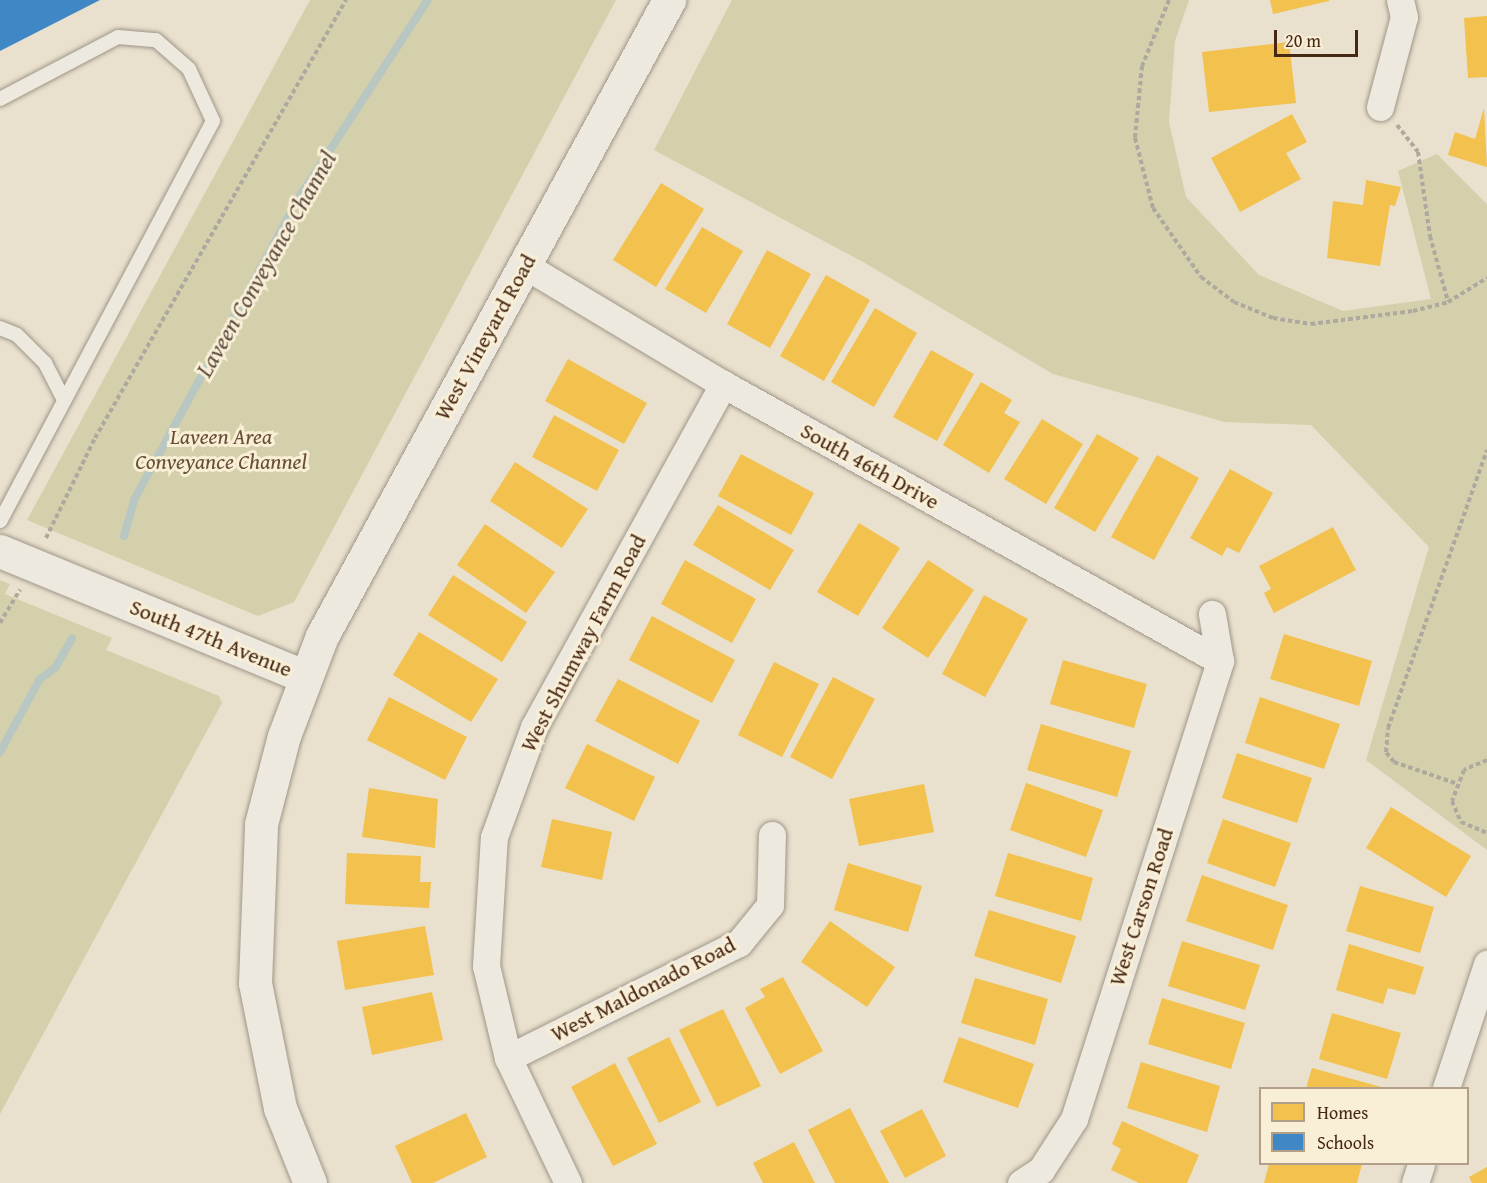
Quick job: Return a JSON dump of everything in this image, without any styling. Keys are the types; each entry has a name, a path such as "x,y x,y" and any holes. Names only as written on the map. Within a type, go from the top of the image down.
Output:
{"street":[{"name":"West Vineyard Road","path":"305,677 322,636 669,0"},
{"path":"1380,107 1404,17 1400,0"},
{"name":"South 46th Drive","path":"524,265 723,384 1220,662"},
{"name":"West Shumway Farm Road","path":"568,1183 507,1058 486,966 494,837 534,727 723,384"},
{"name":"South 47th Avenue","path":"0,551 305,677 261,825 255,983 280,1108 310,1183"},
{"name":"West Carson Road","path":"1021,1183 1041,1170 1074,1119 1220,662 1212,614"},
{"name":"West Maldonado Road","path":"507,1058 740,943 770,905 772,835"},
{"path":"1447,1087 1487,963"},
{"path":"1415,1183 1421,1165"}],"lane":[{"path":"0,99 118,37 156,40 189,69 213,121 0,521"},
{"path":"0,328 16,335 45,363 64,400"}],"path":[{"path":"0,623 35,566 95,438 346,0"},
{"path":"1169,0 1142,66 1135,138 1154,208 1202,277 1234,302 1273,318 1311,324 1361,321 1448,302 1487,278"},
{"path":"1380,107 1418,152 1430,236 1448,302"},
{"path":"1455,783 1394,762 1386,752 1388,728 1487,450"},
{"path":"1487,760 1464,770 1455,783 1455,812 1471,829 1487,833"}],"green space":[{"name":"Laveen Area Conveyance Channel","path":"310,0 616,0 294,602 258,616 27,520"},
{"path":"732,0 1189,0 1175,41 1169,122 1186,197 1259,275 1343,311 1431,299 1398,171 1437,154 1487,204 1487,850 1366,760 1429,547 1311,425 1225,422 1053,374 863,262 654,150"},
{"path":"0,580 10,584 5,594 112,638 106,650 219,696 222,703 0,1114"}],"building: Homes":[{"path":"1270,0 1329,0 1329,1 1273,14"},
{"path":"1487,16 1487,77 1468,78 1464,18"},
{"path":"1289,42 1296,103 1209,112 1202,52"},
{"path":"1484,108 1487,167 1448,155 1455,132 1475,139"},
{"path":"1292,114 1307,142 1286,153 1301,179 1240,212 1211,158"},
{"path":"1366,180 1401,187 1395,206 1390,205 1380,266 1327,258 1333,201 1363,205"},
{"path":"661,183 704,209 656,287 613,260"},
{"path":"702,227 743,251 706,313 665,289"},
{"path":"767,250 811,274 770,348 727,324"},
{"path":"826,275 870,300 824,381 780,356"},
{"path":"875,308 917,333 874,407 831,382"},
{"path":"931,350 974,374 937,441 893,417"},
{"path":"568,359 647,403 624,444 545,401"},
{"path":"981,382 1012,400 1004,413 1020,422 989,473 943,445"},
{"path":"554,415 619,450 597,491 532,457"},
{"path":"1042,419 1083,444 1046,504 1004,479"},
{"path":"1097,434 1139,458 1095,532 1054,508"},
{"path":"741,454 814,493 791,535 718,496"},
{"path":"1157,455 1199,478 1154,560 1111,537"},
{"path":"515,462 588,509 562,548 490,501"},
{"path":"1230,469 1273,493 1239,553 1227,547 1222,556 1190,538"},
{"path":"718,505 794,550 770,590 693,545"},
{"path":"859,523 900,548 858,616 817,592"},
{"path":"485,524 555,572 526,613 457,565"},
{"path":"1333,527 1356,570 1274,613 1264,593 1271,589 1259,566"},
{"path":"685,560 756,599 732,643 661,604"},
{"path":"928,560 974,590 928,658 882,628"},
{"path":"453,575 527,622 502,662 428,615"},
{"path":"984,595 1028,619 985,697 942,674"},
{"path":"652,616 735,660 712,703 629,660"},
{"path":"419,632 498,679 471,722 393,675"},
{"path":"1284,634 1372,661 1359,706 1270,679"},
{"path":"1063,660 1147,684 1134,728 1050,704"},
{"path":"774,662 819,684 782,757 738,735"},
{"path":"833,677 875,699 832,779 790,757"},
{"path":"618,679 700,721 678,764 595,721"},
{"path":"389,697 467,737 445,780 367,740"},
{"path":"1260,697 1340,724 1324,769 1245,743"},
{"path":"1041,724 1131,751 1117,797 1027,770"},
{"path":"587,744 655,777 634,821 565,788"},
{"path":"1237,753 1312,778 1297,823 1222,798"},
{"path":"1026,783 1103,810 1086,857 1010,830"},
{"path":"924,784 934,832 859,846 849,799"},
{"path":"369,788 438,799 435,848 362,837"},
{"path":"1391,807 1471,856 1446,897 1366,848"},
{"path":"552,819 612,832 602,880 541,867"},
{"path":"1223,819 1291,843 1275,887 1207,863"},
{"path":"347,853 421,856 420,882 431,882 429,908 345,904"},
{"path":"1008,853 1093,878 1081,921 995,896"},
{"path":"848,863 922,886 908,932 834,910"},
{"path":"1202,875 1288,905 1273,950 1186,921"},
{"path":"1360,886 1434,907 1420,953 1346,931"},
{"path":"989,910 1076,936 1061,983 974,956"},
{"path":"830,921 895,967 867,1007 801,962"},
{"path":"425,926 434,975 345,990 337,941"},
{"path":"1182,941 1260,965 1245,1010 1168,986"},
{"path":"1349,944 1424,967 1415,995 1388,988 1383,1004 1336,990"},
{"path":"783,977 823,1051 780,1074 745,1008 765,997 760,989"},
{"path":"975,978 1048,999 1035,1045 961,1023"},
{"path":"432,992 443,1040 372,1055 362,1007"},
{"path":"1162,998 1245,1023 1231,1069 1148,1044"},
{"path":"723,1009 761,1086 717,1107 679,1030"},
{"path":"1332,1013 1401,1033 1387,1079 1319,1059"},
{"path":"669,1037 701,1102 659,1123 627,1058"},
{"path":"959,1037 1034,1064 1018,1108 943,1082"},
{"path":"1141,1062 1220,1086 1207,1132 1127,1108"},
{"path":"615,1063 657,1144 613,1166 571,1087"},
{"path":"1312,1068 1381,1087 1306,1087"},
{"path":"850,1108 889,1183 835,1183 808,1130"},
{"path":"922,1109 946,1156 905,1178 880,1131"},
{"path":"466,1113 487,1157 433,1183 412,1183 395,1146"},
{"path":"1122,1121 1199,1155 1187,1183 1139,1183 1111,1170 1121,1149 1112,1144"},
{"path":"794,1142 815,1183 763,1183 753,1163"},
{"path":"1269,1165 1362,1165 1357,1183 1264,1183"},
{"path":"1487,1167 1487,1183 1472,1183 1469,1177"}],"building: Schools":[{"path":"0,0 100,0 0,51"}],"waterway":[{"name":"Laveen Conveyance Channel","path":"124,536 134,500 300,196 428,0"},
{"name":"Laveen Conveyance Channel","path":"0,752 40,679 55,668 72,639"}]}
